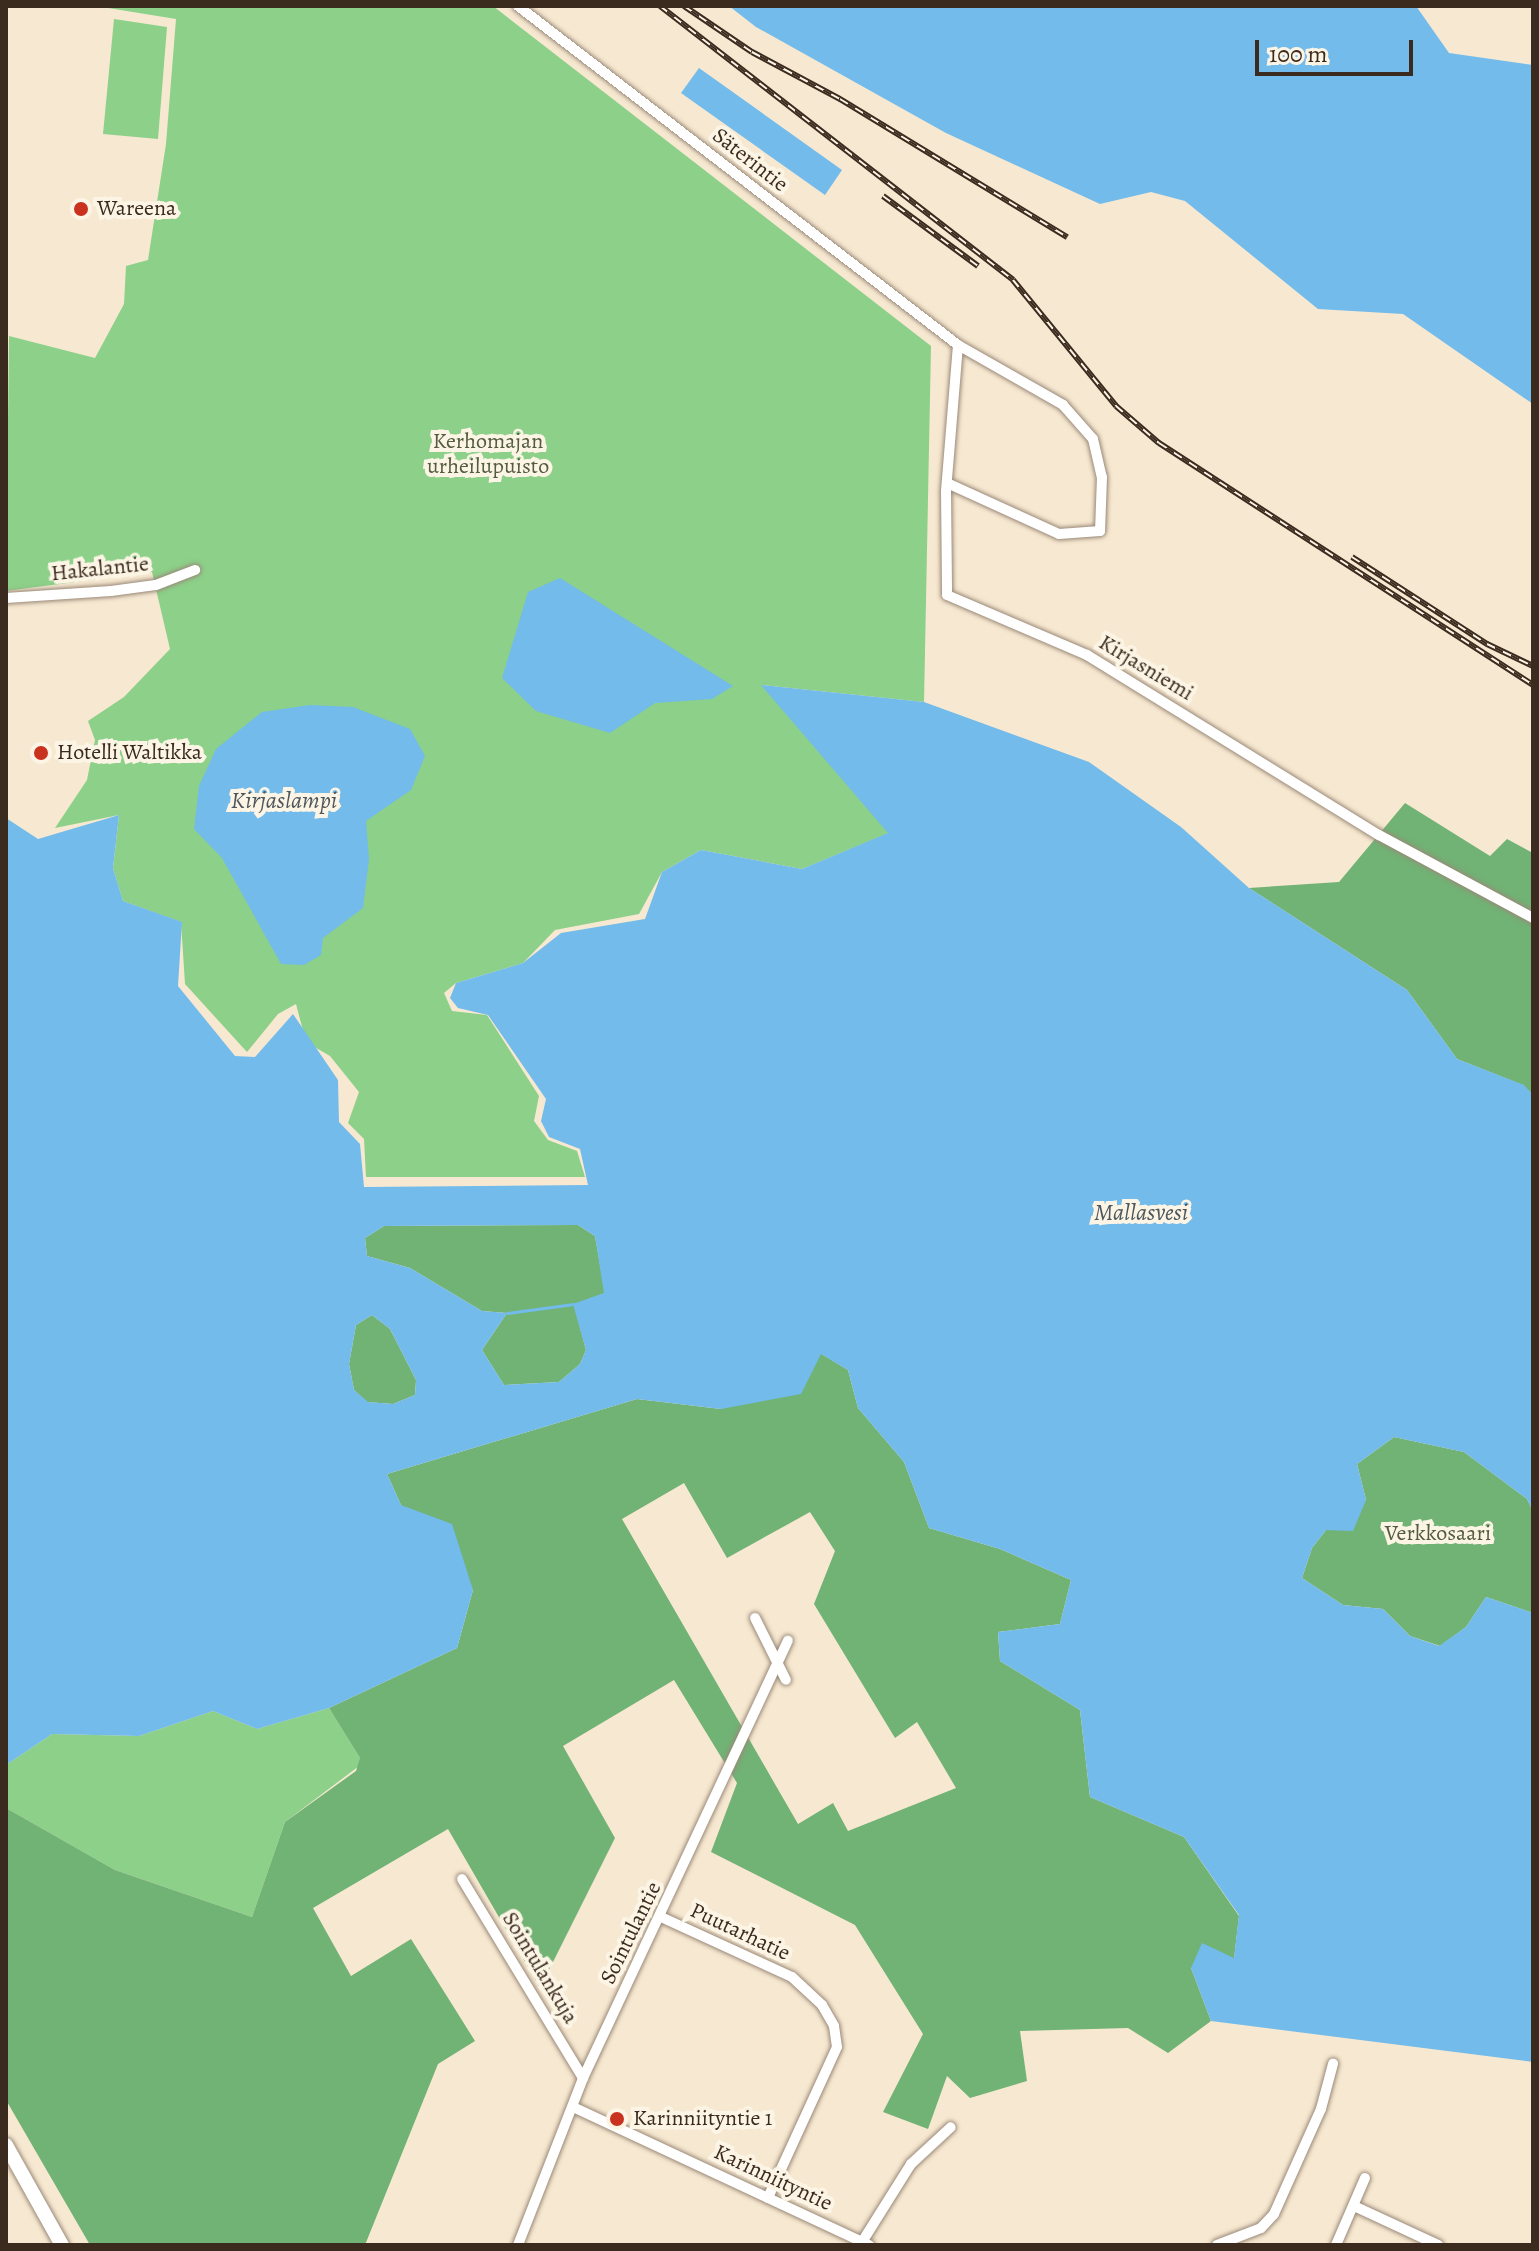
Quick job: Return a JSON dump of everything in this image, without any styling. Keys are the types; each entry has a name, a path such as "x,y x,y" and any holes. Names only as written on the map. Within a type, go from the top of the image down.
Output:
{"main road":[{"path":"6,2145 62,2245"}],"street":[{"name":"Säterintie","path":"518,6 958,345 1063,405 1093,439 1102,477 1100,531 1059,534 947,483"},
{"name":"Kirjasniemi","path":"958,345 947,483 947,595 1087,655 1379,835 1533,918"},
{"name":"Hakalantie","path":"6,598 141,587 195,570"},
{"path":"755,1618 786,1680"},
{"name":"Sointulantie","path":"518,2245 583,2078 788,1641"},
{"name":"Sointulankuja","path":"462,1879 583,2078"},
{"name":"Puutarhatie","path":"661,1917 792,1977 822,2005 837,2034 837,2047 768,2198"},
{"path":"1217,2245 1261,2228 1274,2214 1312,2130 1333,2064"},
{"name":"Karinniityntie","path":"573,2107 865,2243"},
{"path":"865,2243 911,2164 951,2127"},
{"path":"1336,2245 1365,2178"},
{"path":"1354,2206 1438,2245"}],"green space":[{"name":"Kerhomajan urheilupuisto","path":"96,6 493,6 931,346 924,702 762,685 889,833 802,869 701,850 662,872 639,914 555,930 523,963 456,983 444,993 452,1011 487,1015 539,1096 534,1121 548,1140 577,1151 585,1177 366,1177 364,1139 348,1123 359,1092 330,1056 306,1042 296,1004 278,1014 247,1052 185,984 181,922 123,901 113,868 119,815 55,828 87,780 95,740 88,721 124,697 170,649 152,572 6,591 9,336 95,358 124,304 126,266 148,260 166,144 176,19"},
{"path":"114,19 167,27 158,139 103,134"},
{"path":"1405,803 1490,856 1507,839 1533,853 1533,1095 1523,1085 1457,1059 1407,990 1249,888 1339,882"},
{"path":"578,1225 595,1236 605,1293 574,1305 586,1350 580,1364 559,1382 504,1385 482,1350 507,1313 482,1311 410,1268 367,1256 365,1238 384,1226"},
{"path":"372,1315 390,1329 416,1380 415,1395 393,1404 367,1402 354,1390 349,1364 356,1325"},
{"path":"820,1353 848,1370 858,1408 904,1462 929,1528 1000,1549 1071,1580 1060,1624 998,1632 1000,1661 1080,1710 1090,1797 1184,1837 1239,1916 1234,1959 1191,1968 1211,2021 1168,2053 1128,2028 1020,2031 1027,2081 970,2098 947,2076 928,2129 883,2112 923,2034 855,1925 711,1852 737,1783 674,1680 563,1746 615,1838 540,1988 448,1829 313,1908 351,1976 411,1939 475,2041 438,2064 365,2245 90,2245 6,2100 6,1808 115,1870 252,1917 285,1822 356,1771 360,1758 329,1708 457,1648 473,1590 401,1505 387,1474 637,1399 721,1409","holes":["684,1483 727,1558 810,1512 835,1551 814,1604 895,1738 917,1722 956,1788 848,1831 833,1803 798,1824 622,1519"]},
{"name":"Verkkosaari","path":"1394,1437 1464,1452 1527,1499 1533,1511 1533,1613 1486,1597 1466,1627 1440,1646 1410,1636 1383,1609 1343,1605 1302,1578 1312,1548 1326,1530 1366,1500 1357,1464"},
{"path":"329,1708 360,1758 359,1766 285,1822 252,1917 115,1870 6,1808 6,1765 52,1734 139,1736 213,1711 257,1729"}],"water":[{"path":"729,6 1416,6 1449,53 1533,65 1533,404 1403,314 1318,309 1185,201 1151,192 1100,204 946,133 756,27"},
{"path":"699,68 842,170 825,195 681,93"},
{"path":"560,578 733,686 712,699 655,703 610,733 536,711 502,678 528,592"},
{"name":"Mallasvesi","path":"761,685 924,702 1089,762 1181,827 1249,888 1407,990 1457,1059 1524,1085 1533,1095 1533,1511 1527,1499 1464,1452 1394,1437 1357,1464 1366,1500 1353,1531 1326,1530 1312,1548 1302,1578 1343,1605 1383,1609 1410,1636 1439,1646 1466,1627 1486,1597 1533,1613 1533,2062 1211,2021 1191,1968 1202,1943 1234,1958 1239,1915 1184,1837 1090,1797 1080,1710 1000,1661 998,1632 1060,1624 1071,1580 1000,1549 929,1528 904,1462 858,1408 848,1370 821,1354 801,1394 721,1409 637,1399 387,1474 401,1505 452,1524 473,1590 457,1648 329,1708 257,1729 213,1711 139,1736 52,1734 6,1765 6,818 38,839 119,815 113,868 123,901 182,922 178,986 235,1056 255,1057 293,1014 338,1080 339,1122 360,1144 364,1187 588,1185 580,1149 549,1137 541,1121 546,1099 488,1015 458,1008 450,998 456,983 523,963 561,933 645,919 662,872 701,850 802,869 888,833","holes":["578,1225 595,1236 604,1293 573,1304 586,1350 580,1364 559,1382 504,1385 482,1350 507,1313 482,1311 410,1268 367,1256 365,1238 384,1226","372,1315 390,1329 416,1380 415,1395 393,1404 368,1402 354,1390 349,1364 356,1325"]},
{"name":"Kirjaslampi","path":"310,705 353,707 410,729 425,756 411,790 366,821 369,859 363,908 323,938 321,955 304,965 281,964 222,858 194,829 199,786 216,749 262,712"}],"waterway":[{"path":"507,1313 573,1304"}],"railway":[{"path":"660,6 1013,280 1116,406 1159,443 1533,685"},
{"path":"684,6 752,52 840,99 1067,237"},
{"path":"883,196 978,266"},
{"path":"1352,557 1487,644 1533,666"}],"place":[{"name":"Wareena","path":"81,209"},
{"name":"Hotelli Waltikka","path":"41,753"},
{"name":"Karinniityntie 1","path":"617,2119"}]}
